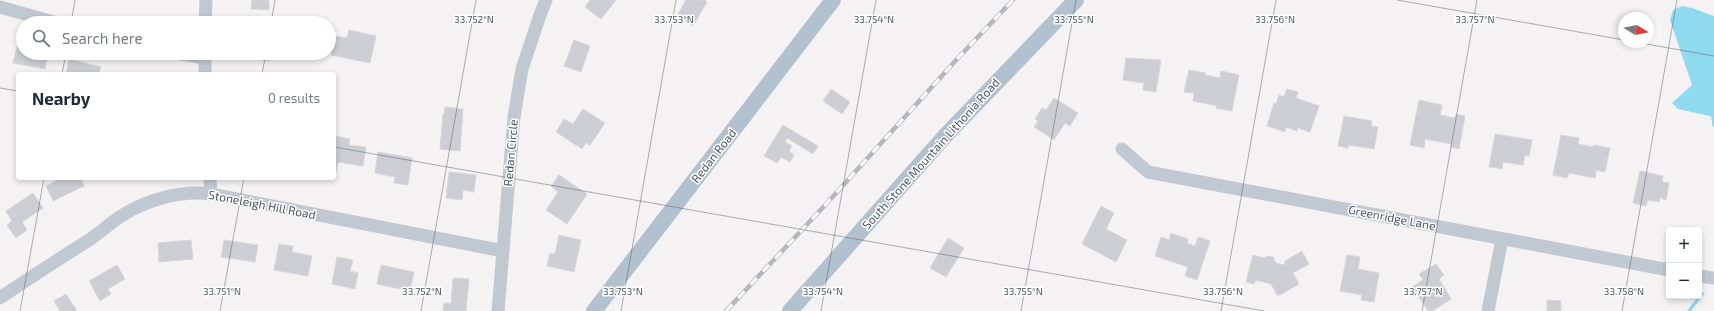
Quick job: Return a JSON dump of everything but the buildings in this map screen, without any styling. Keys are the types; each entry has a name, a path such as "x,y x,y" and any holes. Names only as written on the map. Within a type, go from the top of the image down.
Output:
{"main road":[{"name":"Redan Road","path":"594,311 834,0"},
{"name":"South Stone Mountain Lithonia Road","path":"790,311 945,136 1076,0"}],"street":[{"path":"205,16 206,0"},
{"name":"Redan Circle","path":"498,311 514,117 522,69 546,0"},
{"path":"0,7 33,16"},
{"path":"205,60 205,72"},
{"name":"Greenridge Lane","path":"1122,149 1148,172 1502,240 1666,269"},
{"path":"210,180 211,194"},
{"name":"Stoneleigh Hill Road","path":"0,298 31,276 93,238 120,216 136,208 169,196 187,194 211,194 503,251"},
{"path":"1488,311 1502,240"},
{"path":"1702,276 1714,278"}],"water":[{"path":"1682,6 1714,16 1714,117 1678,109 1672,103 1692,85 1670,20 1673,10"}],"waterway":[{"path":"1713,117 1714,125"},
{"path":"1689,311 1698,299"}],"railway":[{"path":"726,311 1013,0"}]}
